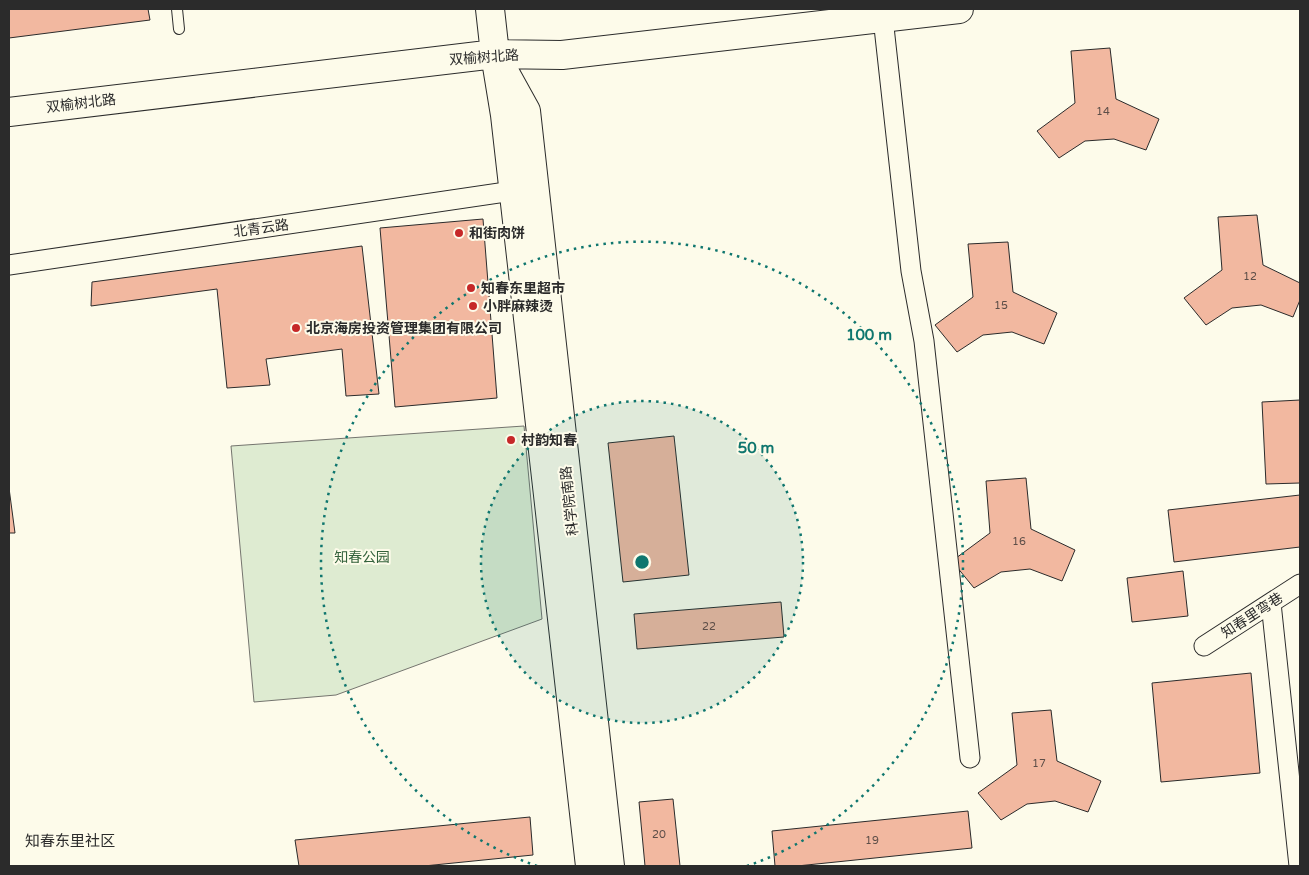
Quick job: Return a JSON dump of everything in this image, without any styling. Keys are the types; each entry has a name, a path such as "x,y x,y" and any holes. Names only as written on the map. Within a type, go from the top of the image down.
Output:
{"street":[{"name":"科学院南路","path":"490,9 505,115 590,866"},
{"name":"双榆树北路","path":"9,112 495,54 562,55 848,15 883,18 959,9"},
{"path":"883,18 911,271 924,340 970,758"},
{"name":"科学院南路","path":"495,54 526,111 610,866"},
{"name":"北青云路","path":"9,265 513,191"},
{"name":"知春里弯巷","path":"1204,646 1300,584"},
{"path":"1271,603 1299,866"}],"lane":[{"path":"177,9 179,29"}],"green space":[{"name":"知春公园","path":"524,426 542,619 336,695 254,702 231,446"}],"building":[{"path":"9,9 148,9 150,20 9,38"},
{"path":"1110,48 1116,99 1159,119 1146,150 1114,139 1085,141 1059,158 1037,131 1075,103 1071,51"},
{"path":"1257,215 1263,265 1300,283 1300,300 1293,317 1261,305 1232,308 1206,325 1184,298 1222,270 1218,217"},
{"path":"483,219 497,398 395,407 380,228"},
{"path":"1008,242 1013,292 1057,313 1044,344 1012,332 983,335 957,352 935,325 973,297 968,244"},
{"name":"北京海房投资管理集团有限公司","path":"362,246 379,394 346,396 342,349 266,359 270,385 227,388 217,289 91,306 92,282"},
{"path":"1300,400 1300,483 1266,484 1262,402"},
{"path":"674,436 689,575 623,582 608,443"},
{"path":"1026,478 1031,529 1075,550 1062,581 1030,569 1001,572 974,588 952,561 990,533 986,481"},
{"path":"9,488 15,533 9,533"},
{"path":"1300,495 1300,547 1174,562 1168,510"},
{"path":"1183,571 1188,616 1132,622 1127,578"},
{"path":"781,602 784,637 637,649 634,614"},
{"path":"1251,673 1260,773 1161,782 1152,683"},
{"path":"1051,710 1057,761 1101,781 1088,812 1055,801 1027,804 1001,820 978,793 1017,765 1012,713"},
{"path":"673,799 680,866 645,866 639,802"},
{"path":"968,811 972,848 797,866 775,866 772,831"},
{"path":"530,817 533,855 424,866 299,866 295,840"}],"place":[{"name":"和街肉饼","path":"459,233"},
{"name":"知春东里超市","path":"471,288"},
{"name":"小胖麻辣烫","path":"473,306"},
{"name":"北京海房投资管理集团有限公司","path":"296,328"},
{"name":"村韵知春","path":"511,440"}],"district":[{"name":"知春东里社区","path":"70,841"}]}
